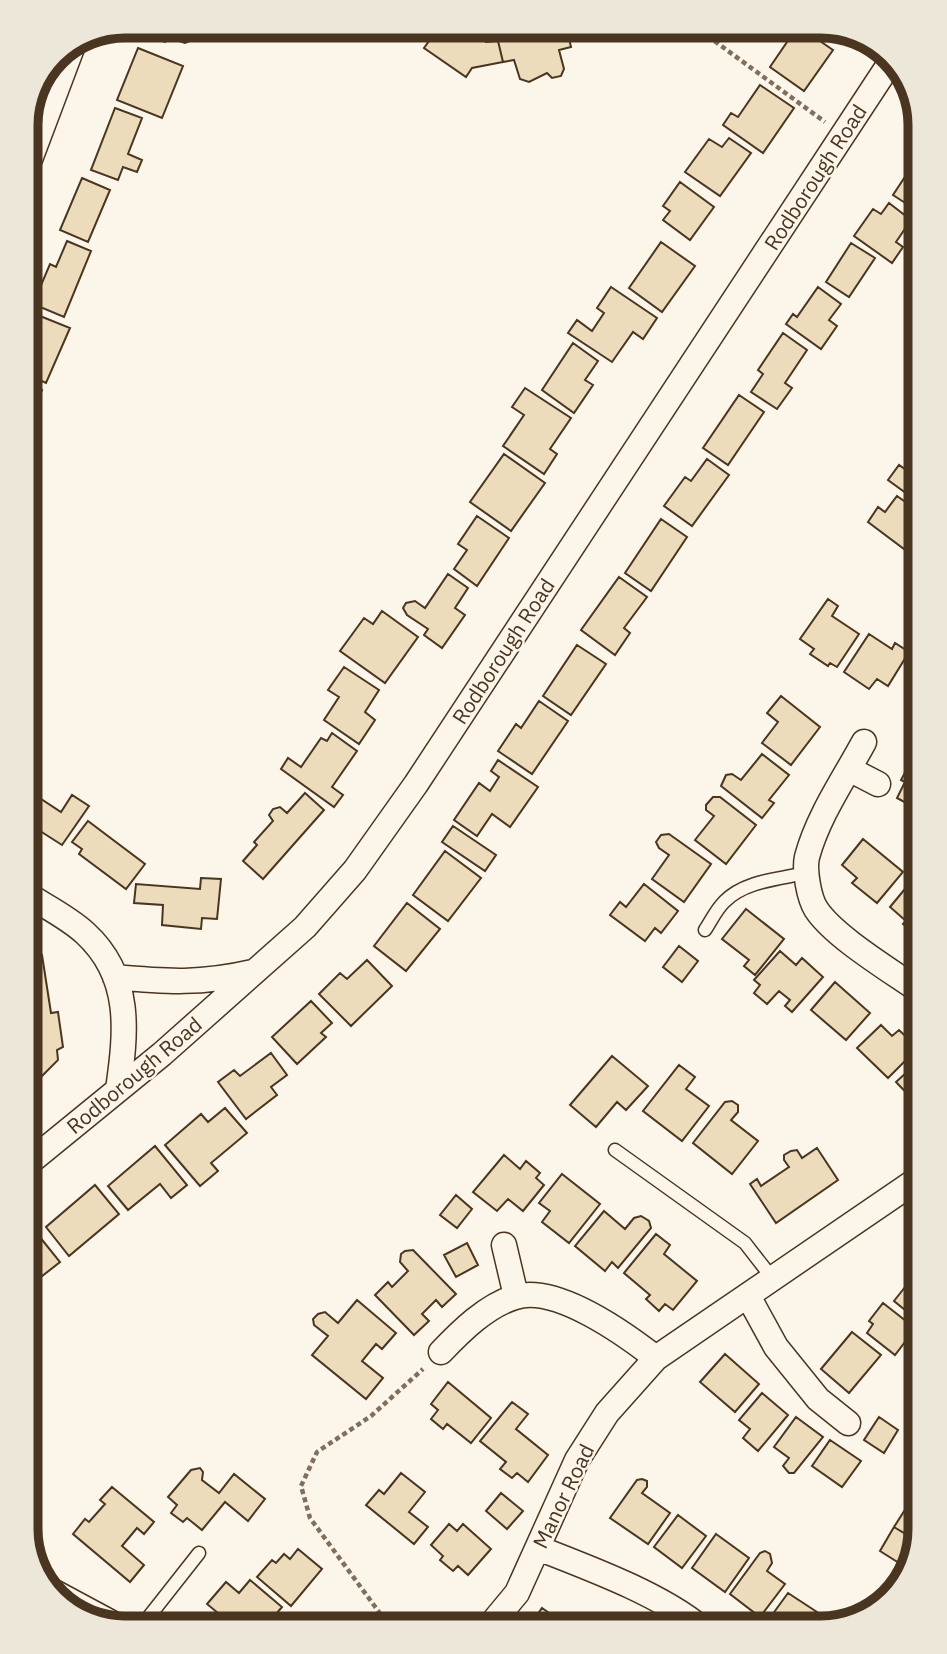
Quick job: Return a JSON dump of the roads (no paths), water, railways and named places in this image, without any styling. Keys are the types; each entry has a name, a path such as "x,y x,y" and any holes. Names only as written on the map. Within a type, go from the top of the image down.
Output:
{"street":[{"path":"39,136 67,61"},
{"name":"Rodborough Road","path":"38,1155 255,972 305,927 355,870 416,784 887,68"},
{"path":"864,742 828,805 807,857 806,873 816,909 845,938 908,983"},
{"path":"849,769 878,784"},
{"path":"38,902 85,932 103,954 115,977 125,1008 124,1053 118,1090"},
{"path":"115,977 185,983 219,980 255,972"},
{"name":"Manor Road","path":"498,1616 517,1593 577,1460 607,1413 656,1358 908,1186"},
{"path":"504,1245 516,1296"},
{"path":"441,1352 463,1329 487,1311 516,1296 532,1296 567,1302 630,1338 656,1358"},
{"path":"748,1296 776,1347 818,1399 848,1423"},
{"path":"538,1548 607,1576 686,1616"}],"lane":[{"path":"705,930 724,902 736,892 758,883 806,873"},
{"path":"615,1150 745,1243 774,1279"},
{"path":"150,1615 199,1553"}]}
